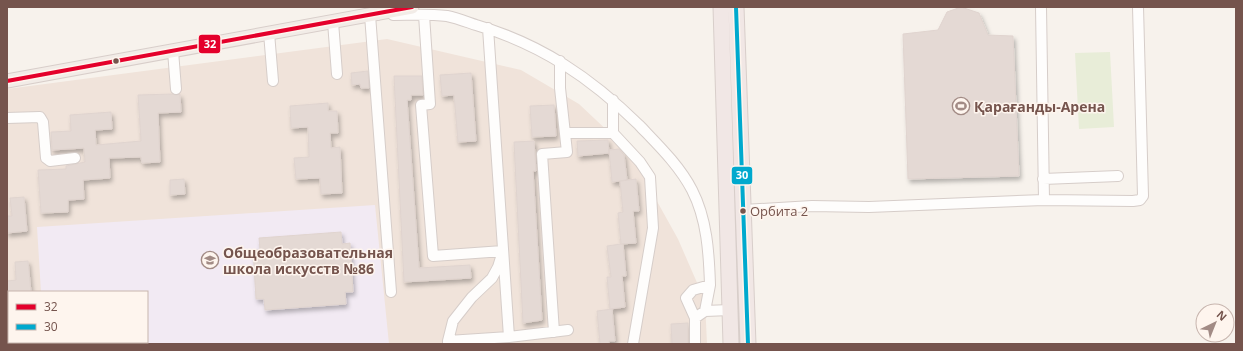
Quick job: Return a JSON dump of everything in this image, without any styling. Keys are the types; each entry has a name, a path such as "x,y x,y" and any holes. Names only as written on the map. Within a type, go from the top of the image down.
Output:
{"highway":[{"path":"721,7 731,344"},
{"path":"736,7 748,344"}],"main road":[{"path":"7,81 412,7"}],"lane":[{"path":"1040,7 1044,200"},
{"path":"743,210 812,206 869,207 1044,200 1140,200 1143,196 1138,7"},
{"path":"391,292 370,15 448,16 510,36 560,62 584,77 613,100 660,147 683,175 692,191 700,211 710,260 710,284 705,311"},
{"path":"424,15 430,104 421,104 434,256 503,251"},
{"path":"333,22 337,74"},
{"path":"488,28 509,338"},
{"path":"269,33 273,80"},
{"path":"173,51 176,89"},
{"path":"554,332 542,154 567,152 560,88 560,62"},
{"path":"613,100 613,133 635,156 650,177 653,228 633,344"},
{"path":"7,118 40,117 43,122 46,158 50,161 75,158"},
{"path":"565,133 613,133"},
{"path":"1043,179 1118,176"},
{"path":"503,251 498,267 492,278 472,297 453,321 448,342 509,338 568,330"},
{"path":"695,344 695,318 686,298 693,290 710,284"},
{"path":"695,318 705,311 730,310"}],"shaded area":[{"path":"387,39 521,70 579,104 629,151 678,239 705,301 707,344 7,344 7,89"},
{"name":"Общеобразовательная школа искусств №86","path":"375,205 389,344 87,344 148,343 148,291 41,291 37,227"}],"green space":[{"path":"1110,52 1114,127 1079,129 1075,53"}],"building":[{"name":"Қарағанды-Арена","path":"961,7 979,13 988,35 1013,36 1019,176 908,179 903,34 938,30 947,12"},
{"path":"368,71 369,88 361,88 360,84 352,85 351,73"},
{"path":"471,73 476,141 458,142 454,95 442,96 440,75"},
{"path":"394,76 422,76 423,95 411,95 411,100 407,100 419,268 470,265 471,278 404,282"},
{"path":"180,94 181,112 158,113 160,162 142,163 141,157 109,158 110,178 83,180 84,199 68,200 68,212 41,213 38,170 66,169 66,166 85,162 84,148 52,150 51,132 71,131 70,115 111,112 112,129 95,130 96,145 141,141 138,95"},
{"path":"328,103 328,111 337,111 338,133 330,133 331,148 340,147 342,193 321,194 320,178 296,179 294,158 309,157 308,127 291,128 290,106"},
{"path":"554,105 556,136 532,137 530,106"},
{"path":"608,140 609,153 578,156 577,141"},
{"path":"534,141 536,171 533,171 542,320 523,323 514,142"},
{"path":"619,149 624,155 627,180 612,182 609,150"},
{"path":"184,179 185,194 170,195 170,180"},
{"path":"636,179 639,211 633,211 636,243 621,244 618,213 623,212 620,181"},
{"path":"24,197 27,231 7,233 7,216 12,216 10,198"},
{"path":"341,232 342,244 350,243 353,292 345,292 346,304 265,310 264,299 256,299 253,250 260,250 259,238"},
{"path":"623,244 626,276 622,276 625,307 610,309 607,277 611,277 607,246"},
{"path":"28,261 31,291 7,292 7,281 16,280 15,262"},
{"path":"612,309 615,341 609,341 609,344 600,344 597,311"},
{"path":"688,323 688,344 672,344 671,324"}],"transit line":[{"name":"32","path":"7,81 412,7"},
{"name":"30","path":"736,7 748,344"}],"place":[{"name":"Қарағанды-Арена","path":"961,106"},
{"name":"Орбита 2","path":"743,211"},
{"name":"Общеобразовательная школа искусств №86","path":"210,260"}]}
